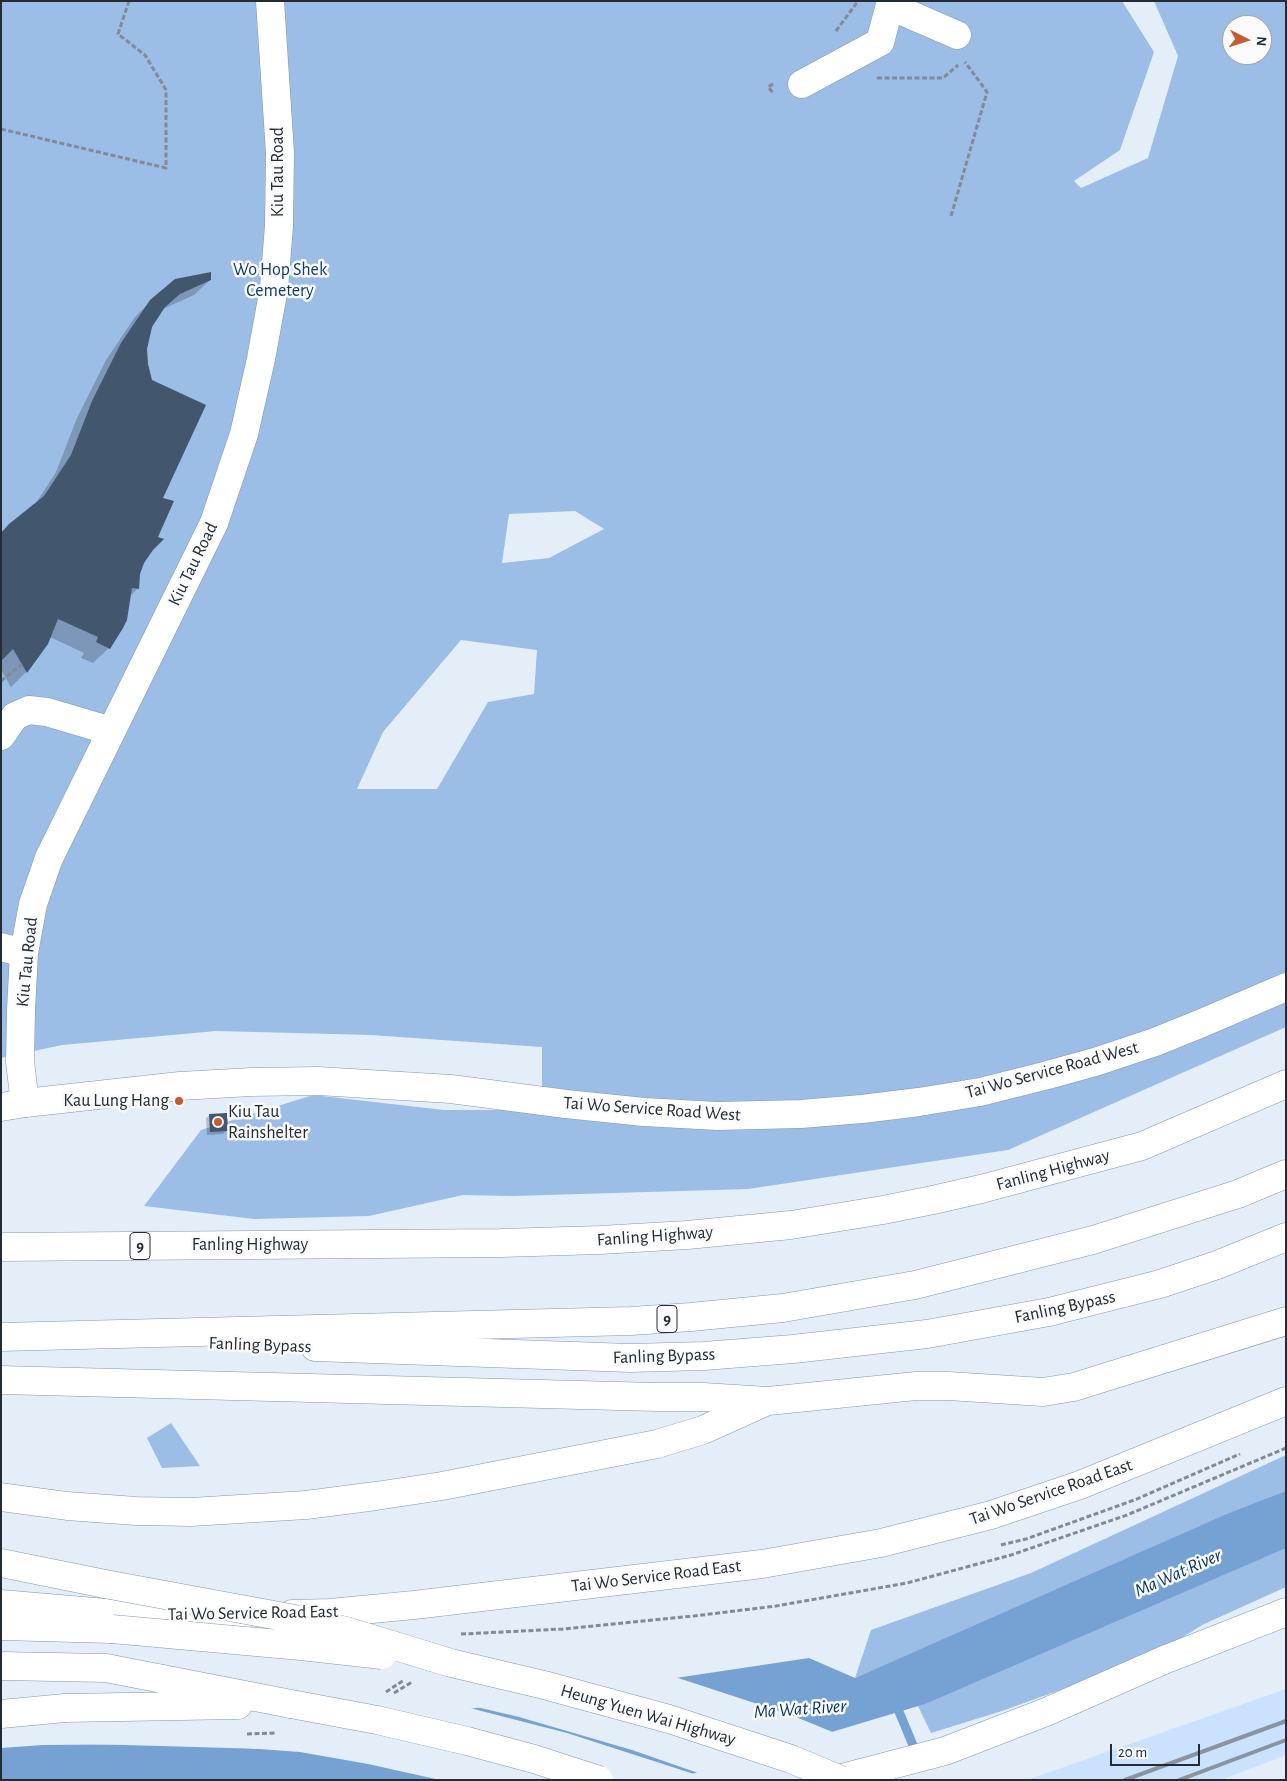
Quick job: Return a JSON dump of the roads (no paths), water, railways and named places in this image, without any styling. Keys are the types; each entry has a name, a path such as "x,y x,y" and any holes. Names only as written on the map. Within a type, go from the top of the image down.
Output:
{"main road":[{"name":"Kiu Tau Road","path":"13,1105 20,1062 13,950 33,904 49,858 214,523 244,434 261,359 274,288 279,226 280,153 270,1"},
{"path":"802,84 880,42 891,4 957,35"},
{"path":"1,736 15,716 29,710 47,712 111,731"},
{"name":"Tai Wo Service Road West","path":"13,1105 180,1086 318,1081 451,1089 566,1104 717,1116 862,1110 980,1092 1087,1064 1155,1042 1286,987"},
{"name":"Fanling Highway","path":"1,1247 501,1243 678,1236 791,1225 933,1200 990,1187 1142,1146 1286,1084"},
{"name":"9","path":"1,1338 631,1321 783,1308 915,1285 1093,1240 1238,1194 1286,1174"},
{"name":"Fanling Bypass","path":"28,1337 630,1358 704,1356 793,1349 927,1334 1057,1310 1160,1284 1217,1265 1286,1237"},
{"path":"1,1380 768,1400 916,1386 948,1386 1043,1392 1074,1388 1286,1321"},
{"path":"1,1497 67,1506 136,1511 191,1512 249,1509 376,1496 657,1444 703,1430 768,1400"},
{"name":"Tai Wo Service Road East","path":"1,1604 129,1615 232,1617 330,1613 414,1605 762,1564 881,1543 991,1515 1080,1485 1286,1401"},
{"path":"1,1563 312,1623 346,1631 451,1663"},
{"path":"834,1780 945,1751 1046,1712 1164,1660 1286,1612"},
{"path":"1,1626 59,1627 175,1634 451,1663"},
{"name":"Heung Yuen Wai Highway","path":"451,1663 553,1687 669,1719 791,1759 841,1780"},
{"path":"1,1666 106,1668 377,1720 534,1759 599,1780"},
{"path":"1,1714 65,1708 291,1704"}],"water":[{"name":"Ma Wat River","path":"1286,1491 1286,1548 925,1704 672,1780 1,1780 1,1732 55,1743 264,1749 329,1730 809,1658 855,1678 1227,1514"}],"waterway":[{"path":"895,1702 915,1750"}],"railway":[{"path":"1125,1780 1286,1721"},
{"path":"1179,1780 1286,1740"}],"place":[{"name":"Kau Lung Hang","path":"179,1101"},
{"name":"Kiu Tau Rainshelter","path":"218,1122"}],"park label":[{"name":"Wo Hop Shek Cemetery","path":"280,280"}]}
